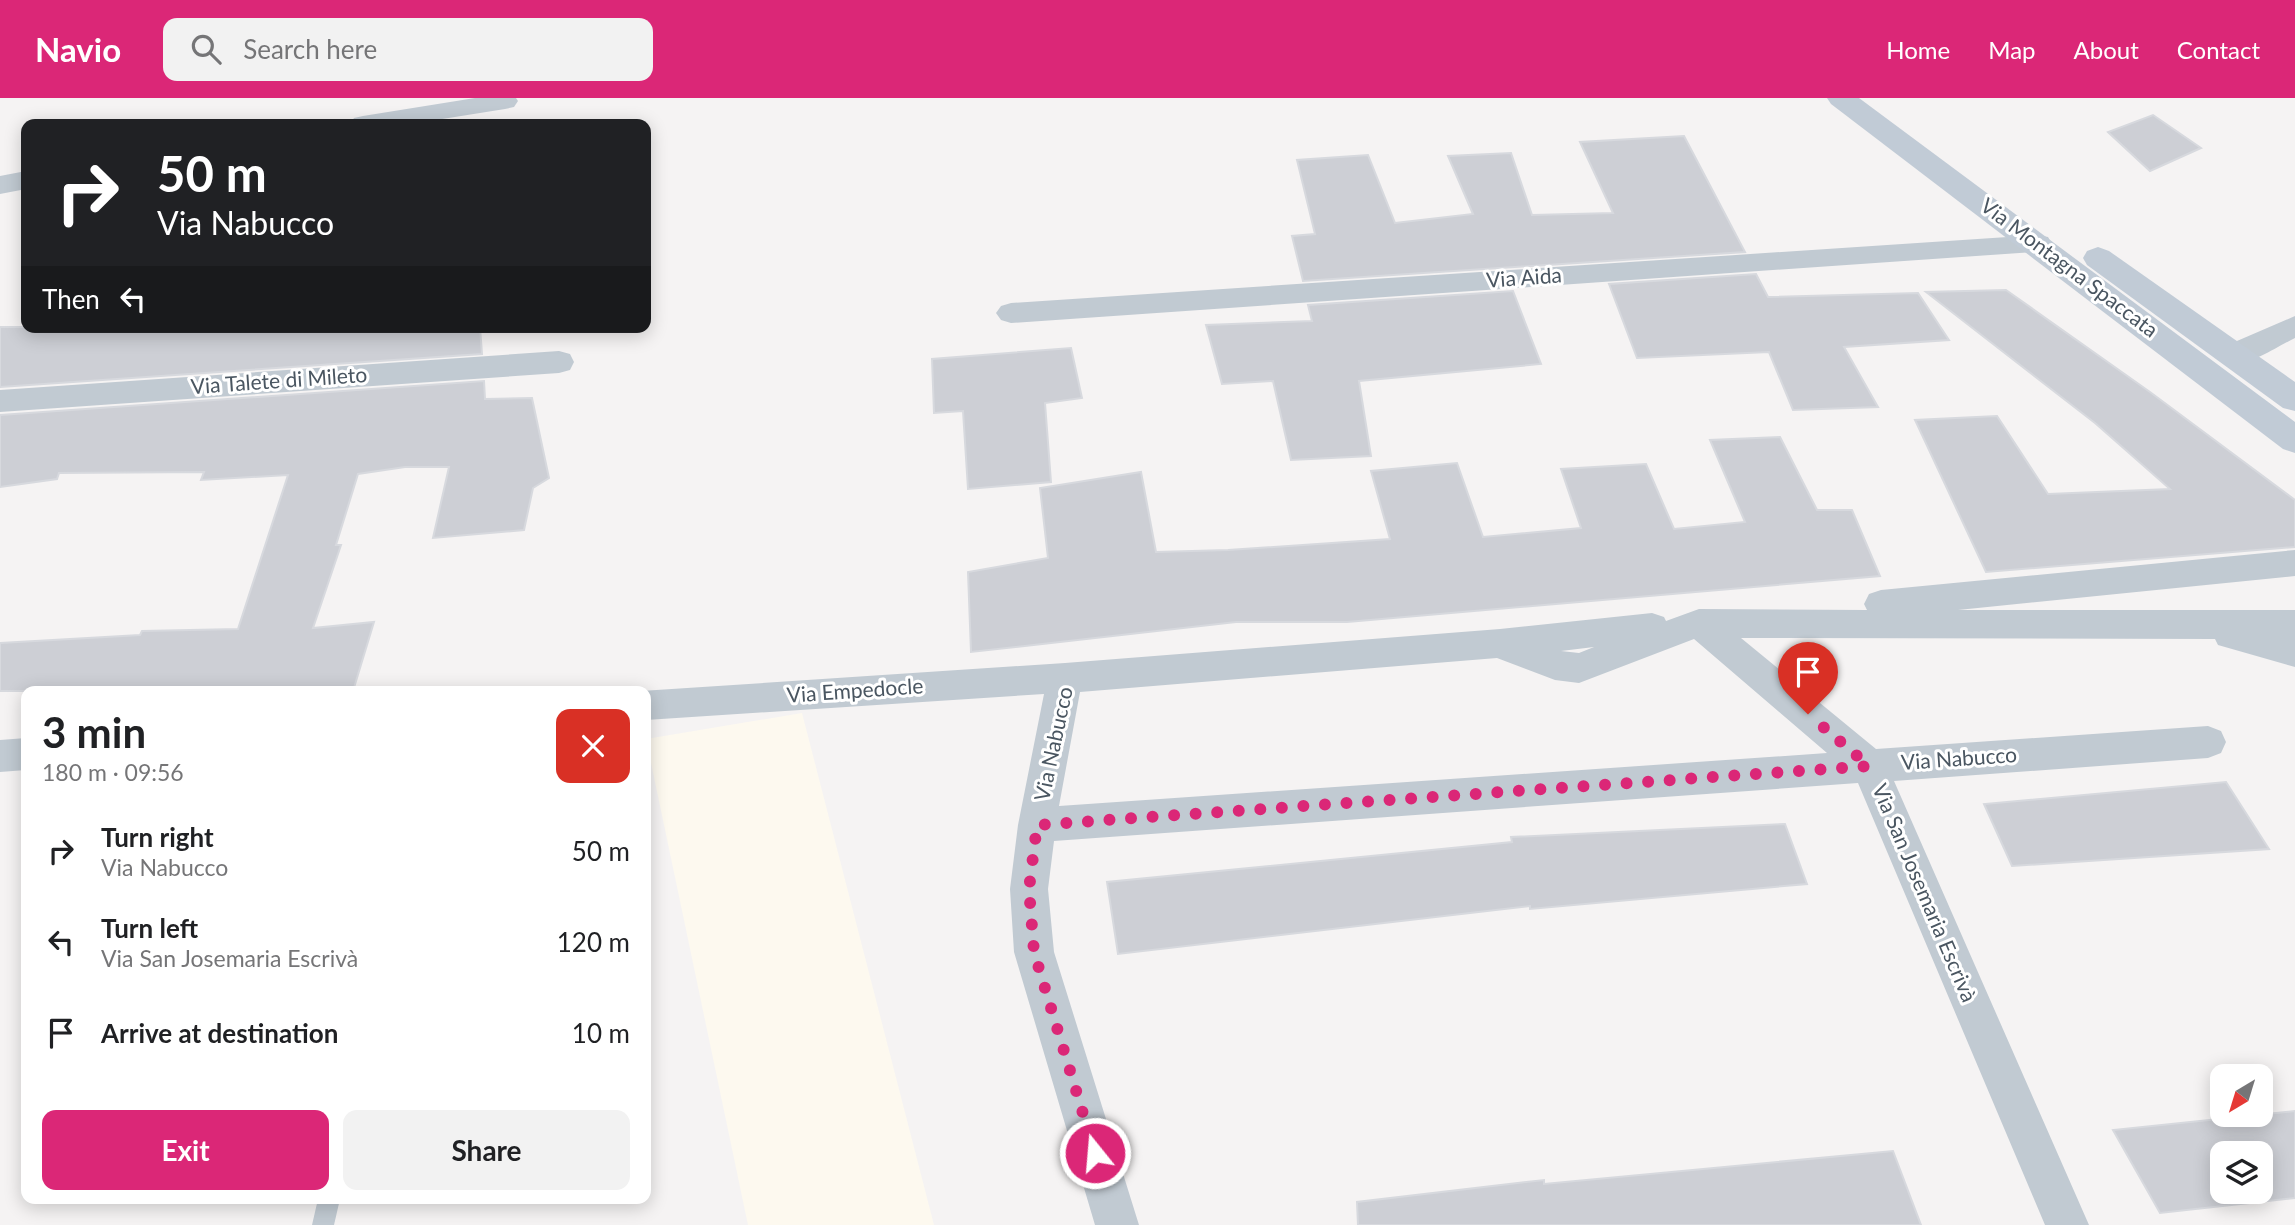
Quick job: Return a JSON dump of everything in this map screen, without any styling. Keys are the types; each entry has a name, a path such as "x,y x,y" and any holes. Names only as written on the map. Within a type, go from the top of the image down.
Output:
{"main road":[{"name":"Via Montagna Spaccata","path":"1841,98 2295,440"},
{"name":"Via Montagna Spaccata","path":"1879,98 1956,157 2295,399"}],"street":[{"path":"394,119 505,101"},
{"path":"0,185 21,181"},
{"name":"Via Aida","path":"1011,313 2038,244"},
{"path":"2234,355 2295,326"},
{"name":"Via Talete di Mileto","path":"0,401 559,362"},
{"name":"Via Nabucco","path":"2208,742 1037,825 1065,678 1498,643 1555,665 1578,668 1699,623 2295,563"},
{"name":"Via Nabucco","path":"1699,623 2182,626 2273,622 2295,624"},
{"name":"Via San Josemaria Escrivà","path":"1699,623 1869,766 2067,1225"},
{"name":"Via Nabucco","path":"2182,626 2247,638 2295,652"},
{"name":"Via Empedocle","path":"651,705 1065,678"},
{"path":"0,756 21,754"},
{"path":"1037,825 1029,889 1034,952 1117,1225"}],"lane":[{"path":"323,1225 328,1204"}],"shaded area":[{"path":"802,713 934,1225 748,1225 651,763 651,738"}],"building":[{"path":"2153,115 2201,148 2150,171 2108,132"},
{"path":"1684,136 1745,252 1303,281 1292,236 1315,234 1297,160 1368,155 1395,223 1473,214 1448,156 1511,153 1532,215 1613,213 1580,142"},
{"path":"1756,274 1768,297 1918,293 1949,340 1844,347 1878,407 1793,410 1769,352 1637,358 1609,284"},
{"path":"2006,290 2150,392 2295,500 2295,547 1986,572 1915,420 1997,416 2048,494 2170,489 2095,423 1926,292"},
{"path":"1513,291 1541,364 1359,381 1371,456 1291,460 1273,381 1222,384 1206,325 1312,321 1308,305"},
{"path":"0,327 21,327 21,333 480,333 482,354 0,387"},
{"path":"1071,348 1082,398 1045,403 1051,482 968,489 963,411 934,413 932,359"},
{"path":"484,381 485,399 532,398 549,478 533,488 524,530 433,538 449,467 405,467 358,474 336,545 341,545 313,628 374,622 355,686 21,686 21,691 0,691 0,643 140,635 142,631 238,629 288,475 201,480 204,472 59,473 57,479 0,487 0,415"},
{"path":"1780,437 1817,510 1852,510 1880,576 1347,622 1236,622 971,652 968,572 1048,558 1040,488 1141,472 1156,552 1228,550 1390,539 1371,471 1457,463 1483,537 1581,528 1561,469 1646,464 1674,529 1745,522 1710,440"},
{"path":"2226,782 2269,849 2012,866 1984,804"},
{"path":"1785,824 1807,884 1530,909 1530,906 1118,954 1107,882 1512,842 1511,837"},
{"path":"2295,1111 2295,1198 2273,1200 2273,1141 2210,1141 2210,1204 2241,1204 2160,1213 2113,1130 2210,1120 2210,1127 2273,1127 2273,1113"},
{"path":"1893,1151 1921,1225 1358,1225 1357,1202 1544,1180 1544,1184"}],"route":[{"path":"1095,1153 1034,952 1029,889 1037,825 1869,766 1808,714"}]}
